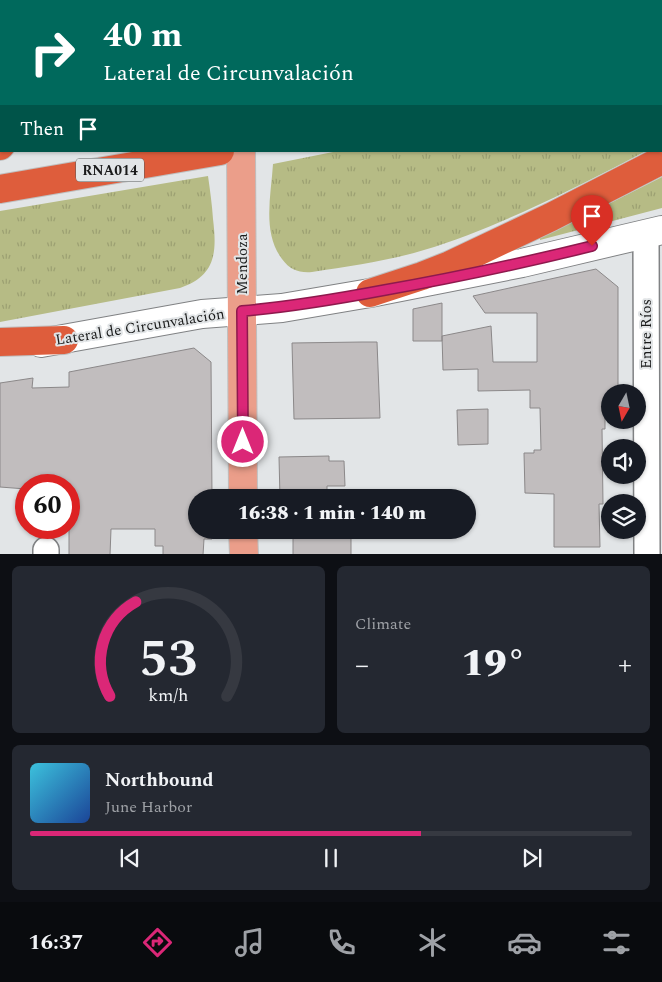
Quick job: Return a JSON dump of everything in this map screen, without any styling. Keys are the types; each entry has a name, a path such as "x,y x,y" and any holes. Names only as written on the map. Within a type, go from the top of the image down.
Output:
{"highway":[{"name":"RNA014","path":"0,189 214,152"},
{"path":"370,293 422,276 450,264 551,217 662,160"},
{"path":"0,342 64,340"}],"main road":[{"name":"Mendoza","path":"241,152 243,489"},
{"path":"243,539 244,554"}],"street":[{"name":"Lateral de Circunvalación","path":"0,349 64,340 202,314 282,308 370,293 522,263 654,232"},
{"name":"Entre Ríos","path":"647,554 654,232"}],"green space":[{"path":"333,152 644,152 539,205 487,228 449,242 397,257 312,272 295,270 288,266 282,259 272,237 269,213 273,164"},
{"path":"208,176 215,242 212,261 201,277 180,288 0,322 0,211"},
{"path":"662,177 662,208 540,240 540,238"}],"building":[{"path":"596,269 618,287 618,384 601,384 601,484 603,484 603,494 601,494 601,504 599,504 600,547 554,547 554,494 525,493 524,453 534,453 534,450 541,450 540,408 530,408 530,390 478,391 478,369 443,370 442,336 491,326 493,362 537,362 537,313 485,313 473,296"},
{"path":"442,303 442,341 413,341 413,309"},
{"path":"377,342 380,418 294,419 292,343"},
{"path":"194,348 211,362 212,489 188,489 188,539 204,539 203,554 163,554 163,546 155,546 155,529 111,529 110,554 69,554 69,539 80,539 80,474 15,474 15,488 0,487 0,383 33,378 32,388 69,387 69,372"},
{"path":"488,409 488,444 458,445 457,410"},
{"path":"329,456 329,461 344,461 345,486 327,486 327,489 280,489 279,457"},
{"path":"293,539 351,539 351,554 293,554"}],"route":[{"path":"243,442 242,311 282,308 402,287 522,263 592,246"}]}
